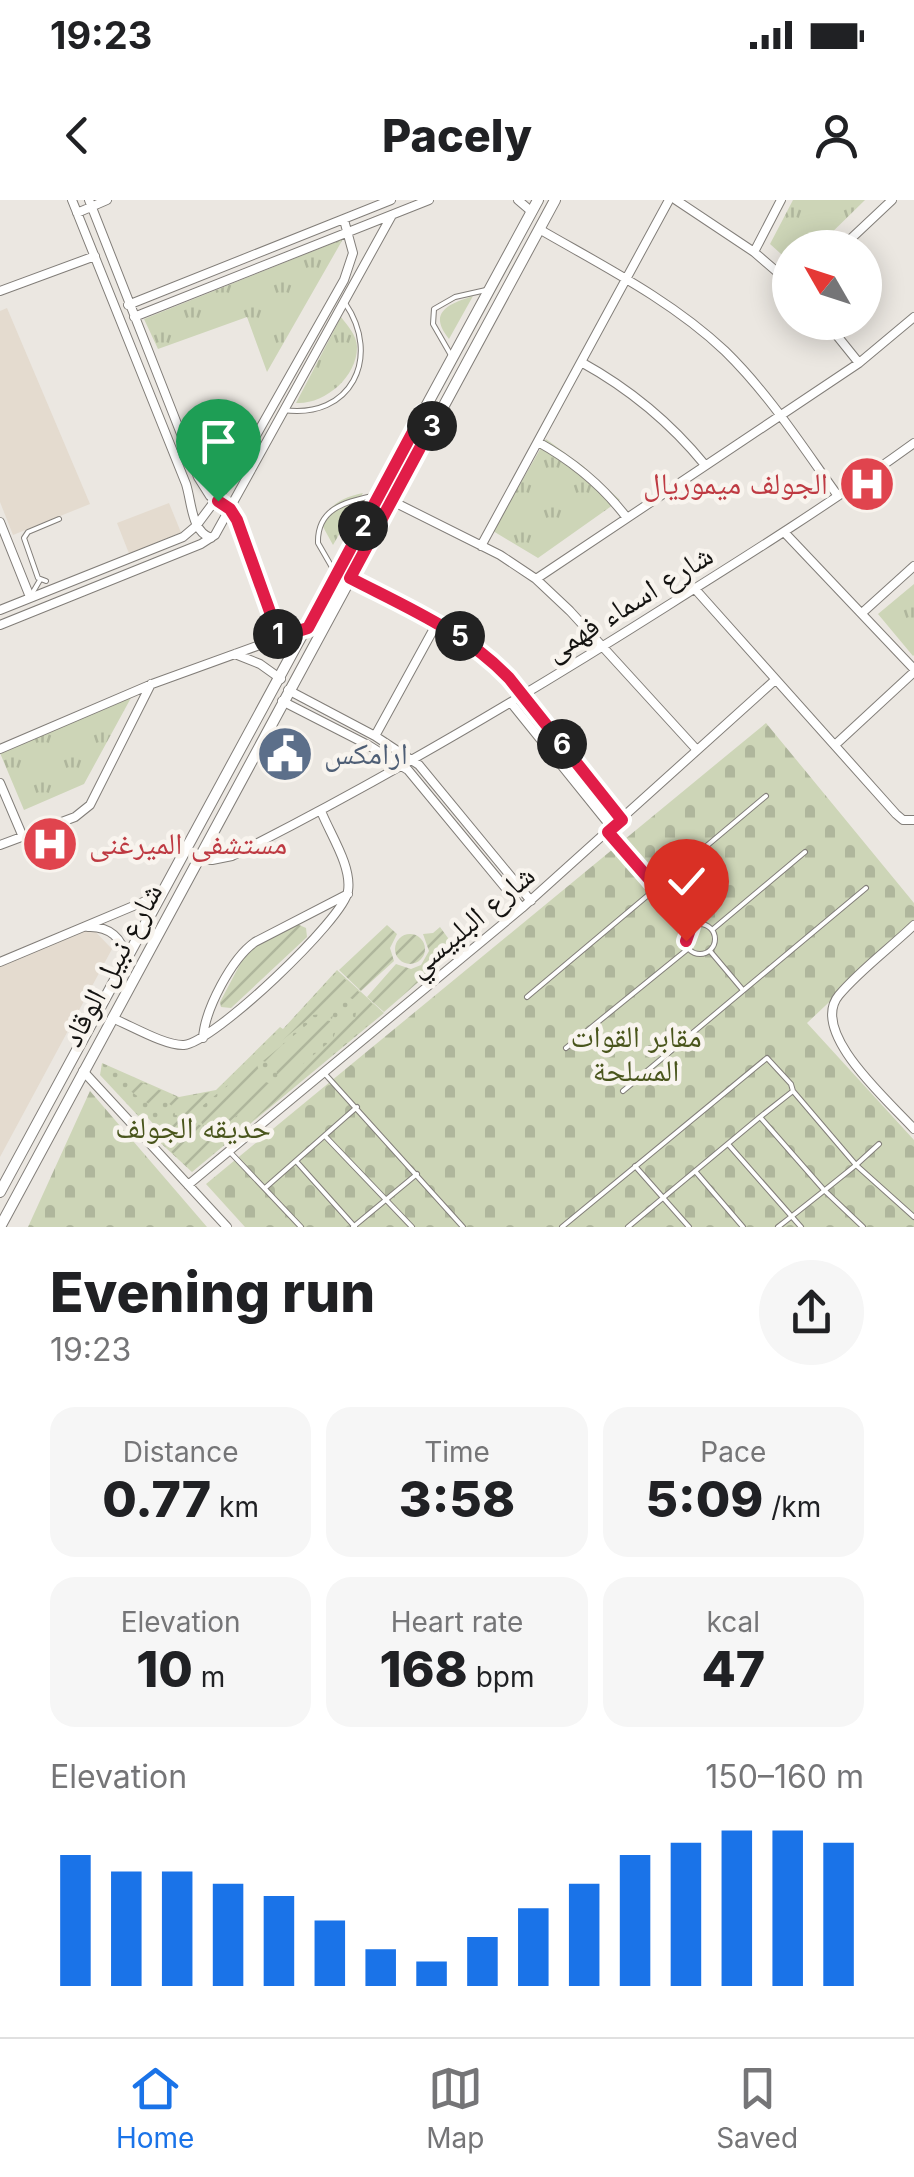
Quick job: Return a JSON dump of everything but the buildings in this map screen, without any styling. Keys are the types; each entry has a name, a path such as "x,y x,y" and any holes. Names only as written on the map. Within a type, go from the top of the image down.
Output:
{"street":[{"path":"72,200 186,484 196,526 201,534 211,538"},
{"path":"77,213 90,203 107,200"},
{"path":"128,305 391,200"},
{"path":"134,318 428,200"},
{"path":"518,200 532,212"},
{"name":"شارع نبيل الوقاد","path":"0,1192 538,200"},
{"name":"شارع نبيل الوقاد","path":"2,1220 556,200"},
{"path":"481,546 672,200 754,252 772,268"},
{"path":"754,252 782,200"},
{"path":"860,230 892,200"},
{"path":"90,203 198,477 215,500 230,509 240,528 279,637"},
{"path":"0,625 211,538 224,523 392,215"},
{"path":"0,610 183,537 196,526 232,478 344,280 353,253 344,220"},
{"path":"539,230 676,311 722,349 781,417 838,496"},
{"path":"0,291 95,256"},
{"path":"344,280 353,286"},
{"path":"536,579 859,364 914,317"},
{"path":"840,340 859,364"},
{"path":"581,362 658,414 706,465"},
{"path":"423,413 435,420"},
{"path":"538,442 579,467 627,518"},
{"name":"شارع اسماء فهمى","path":"198,858 232,856 404,767 512,704 784,532 914,443"},
{"path":"392,502 481,546 536,579 696,749"},
{"path":"0,522 30,597"},
{"path":"784,532 914,670 835,746"},
{"path":"862,613 914,566"},
{"path":"350,578 438,624 485,654 524,696 622,820"},
{"path":"695,588 896,814 903,820 914,820"},
{"path":"375,736 438,624"},
{"path":"0,748 152,684 308,628"},
{"path":"235,654 260,664 281,679"},
{"name":"شارع البلبيسي","path":"188,1185 531,901 774,681"},
{"path":"0,846 75,816 90,805 152,684"},
{"path":"285,696 375,736 414,761 531,901"},
{"path":"285,696 404,767 424,786 522,908"},
{"path":"512,704 610,830"},
{"path":"0,783 23,836"},
{"path":"112,1018 176,1044 190,1044 226,1023 324,929 348,894 346,872 321,812"},
{"path":"0,962 164,892"},
{"path":"203,1038 208,1016 242,952 348,894"},
{"path":"312,912 324,929"},
{"path":"914,926 837,997 831,1021 839,1044 914,1129"},
{"path":"84,927 104,928 113,933 120,940 126,960"},
{"path":"83,1070 227,1227"}],"lane":[{"path":"452,358 433,324 434,308 456,297 490,289"},
{"path":"283,410 314,411 351,386 358,372 362,342 359,328 344,302"},
{"path":"337,574 318,543 324,517 338,505 380,494"},
{"path":"30,597 43,580 24,538 28,532 59,519"},
{"path":"527,997 766,796"},
{"path":"610,830 691,927"},
{"path":"712,930 805,852"},
{"path":"623,1090 866,888"},
{"path":"698,924 712,930 714,945 710,951 702,954 689,948 686,941 691,927 698,924"},
{"path":"566,1048 689,948"},
{"path":"710,951 743,991"},
{"path":"562,1227 767,1058 856,1166 914,1217"},
{"path":"324,1074 463,1227"},
{"path":"628,1227 793,1092"},
{"path":"264,1188 357,1108"},
{"path":"760,1117 824,1190 863,1227"},
{"path":"325,1136 412,1227"},
{"path":"728,1144 802,1227"},
{"path":"778,1227 879,1144"},
{"path":"229,1151 302,1227"},
{"path":"296,1161 354,1227 417,1174"},
{"path":"634,1166 689,1227"},
{"path":"695,1171 743,1227"}],"shaded area":[{"path":"7,308 90,504 13,535 0,502 0,311"},
{"path":"169,503 182,535 130,556 117,523"},
{"path":"86,922 112,949 0,1157 0,959"}],"green space":[{"path":"793,200 865,200 834,230 777,230"},
{"path":"343,239 267,372 247,317 158,349 144,319"},
{"path":"473,296 449,339 440,322 444,310"},
{"path":"341,317 357,346 352,368 328,394 296,403"},
{"path":"546,439 620,500 538,558 493,531"},
{"path":"363,493 333,545 322,525 328,511"},
{"path":"914,584 914,655 913,656 878,614"},
{"path":"132,696 84,784 24,810 0,753"},
{"name":"مقابر القوات المسلحة","path":"766,723 914,903 914,922 807,1023 914,1140 914,1227 245,1227 206,1184"},
{"path":"297,924 306,928 307,937 231,1008 221,1007 220,1002 247,951"},
{"path":"387,925 397,934 390,948 394,961 361,991 339,970"},
{"path":"440,927 456,949 384,1012 367,997 396,964 411,969 421,965 429,951 423,934"},
{"path":"410,934 424,943 425,949 416,963 410,964 396,955 395,949 404,935"},
{"name":"حديقه الجولف","path":"337,970 384,1013 192,1172 153,1136 157,1128 148,1118 142,1120 100,1075 102,1063 179,1097 216,1090 280,1027 283,1029"},
{"path":"337,972 360,993 354,1000 345,995 336,1000 332,1019 324,1014 313,1015 201,1107 197,1119 175,1115 166,1101 153,1107 126,1088 133,1079 179,1098 216,1091 283,1030"},
{"path":"364,996 382,1013 192,1171 154,1136 159,1123 179,1119 220,1132 333,1039 336,1018 345,1022 355,1019 357,1005"},
{"path":"315,1018 330,1021 332,1035 279,1079 274,1065 263,1061"},
{"path":"257,1065 263,1081 274,1085 223,1127 206,1128 201,1122 203,1111"},
{"path":"90,1091 207,1227 28,1227"}],"place":[{"name":"الجولف ميموريال","path":"867,484"},
{"name":"ارامكس","path":"285,754"},
{"name":"مستشفى الميرغنى","path":"50,844"}],"route":[{"path":"218,501 237,520 279,637 308,628 423,413 435,420 350,578 458,635 509,678 622,820 608,832 691,927 686,941"}]}
